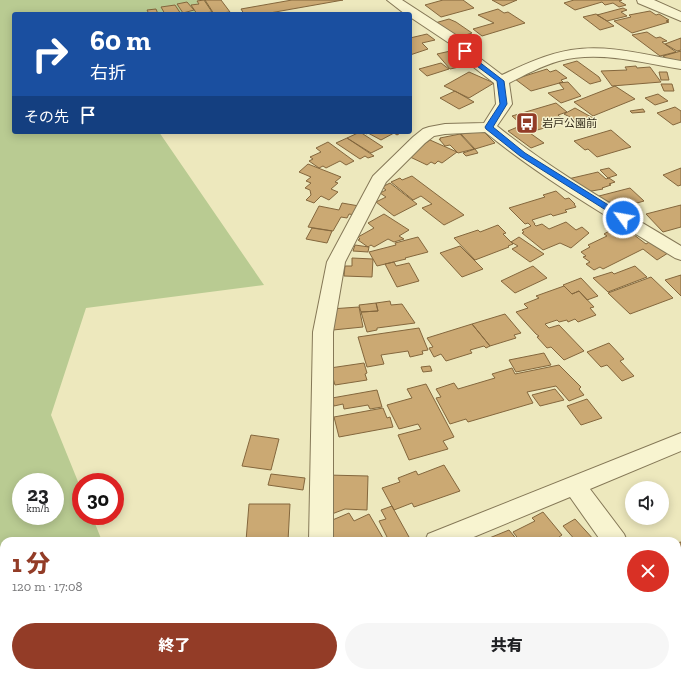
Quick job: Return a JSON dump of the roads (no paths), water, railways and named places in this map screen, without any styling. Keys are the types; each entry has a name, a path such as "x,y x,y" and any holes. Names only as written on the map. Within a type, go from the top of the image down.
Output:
{"street":[{"path":"393,0 411,12"},
{"path":"643,0 681,17"},
{"path":"412,12 457,42 472,60 501,81 504,104 489,127"},
{"path":"501,81 557,57 585,52 681,65"},
{"path":"321,537 323,332 336,262 379,180 429,132 444,129 489,127 522,154 557,178 681,254"},
{"path":"447,537 681,442"},
{"path":"574,485 612,537"}],"place":[{"name":"岩戸公園前","path":"527,123"}]}
